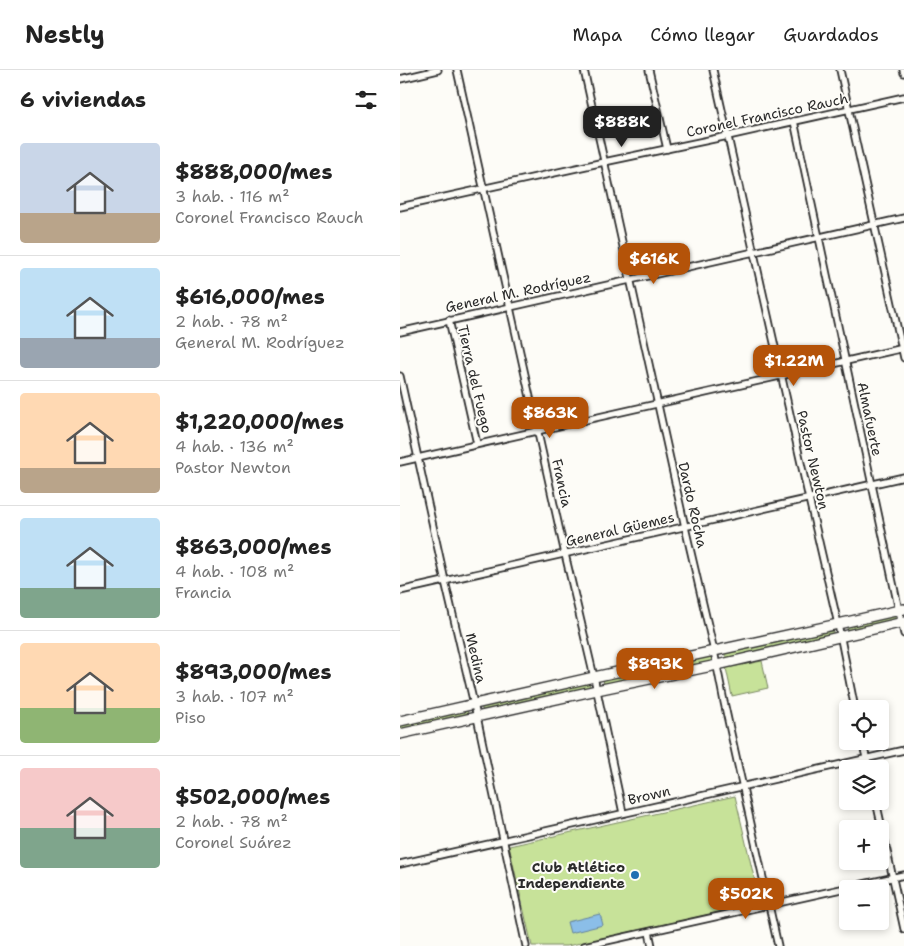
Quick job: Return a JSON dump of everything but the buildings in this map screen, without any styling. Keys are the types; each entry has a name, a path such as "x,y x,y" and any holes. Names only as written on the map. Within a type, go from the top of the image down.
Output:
{"main road":[{"path":"400,721 901,609"},
{"path":"400,734 717,665 903,622"}],"street":[{"path":"400,79 438,70"},
{"name":"Francia","path":"457,70 623,813"},
{"name":"Dardo Rocha","path":"584,70 778,946"},
{"path":"649,70 667,149"},
{"name":"Pastor Newton","path":"714,70 781,376 841,637 853,700"},
{"path":"840,70 904,358"},
{"name":"Coronel Francisco Rauch","path":"400,207 904,97"},
{"name":"Almafuerte","path":"794,121 872,485 901,609 904,634"},
{"name":"General M. Rodríguez","path":"400,332 904,218"},
{"name":"Tierra del Fuego","path":"449,320 477,444"},
{"path":"400,462 903,348"},
{"name":"Medina","path":"400,376 477,717 526,946"},
{"name":"General Güemes","path":"400,591 904,478"},
{"path":"864,750 866,758"},
{"name":"Brown","path":"400,864 904,750"},
{"path":"878,810 904,929"},
{"path":"584,946 904,875"},
{"path":"649,932 652,946"}],"green space":[{"path":"894,614 896,620 848,631 846,625"},
{"path":"832,629 834,635 726,658 724,652"},
{"path":"711,655 712,662 604,685 603,678"},
{"path":"762,661 768,688 732,696 726,668"},
{"path":"589,681 590,687 483,712 481,706"},
{"path":"467,708 468,715 400,730 400,723"},
{"name":"Club Atlético Independiente","path":"735,796 760,903 567,946 532,946 509,846"}],"water":[{"path":"600,914 603,925 570,933 567,922"}],"place":[{"name":"Club Atlético Independiente","path":"635,875"}]}
